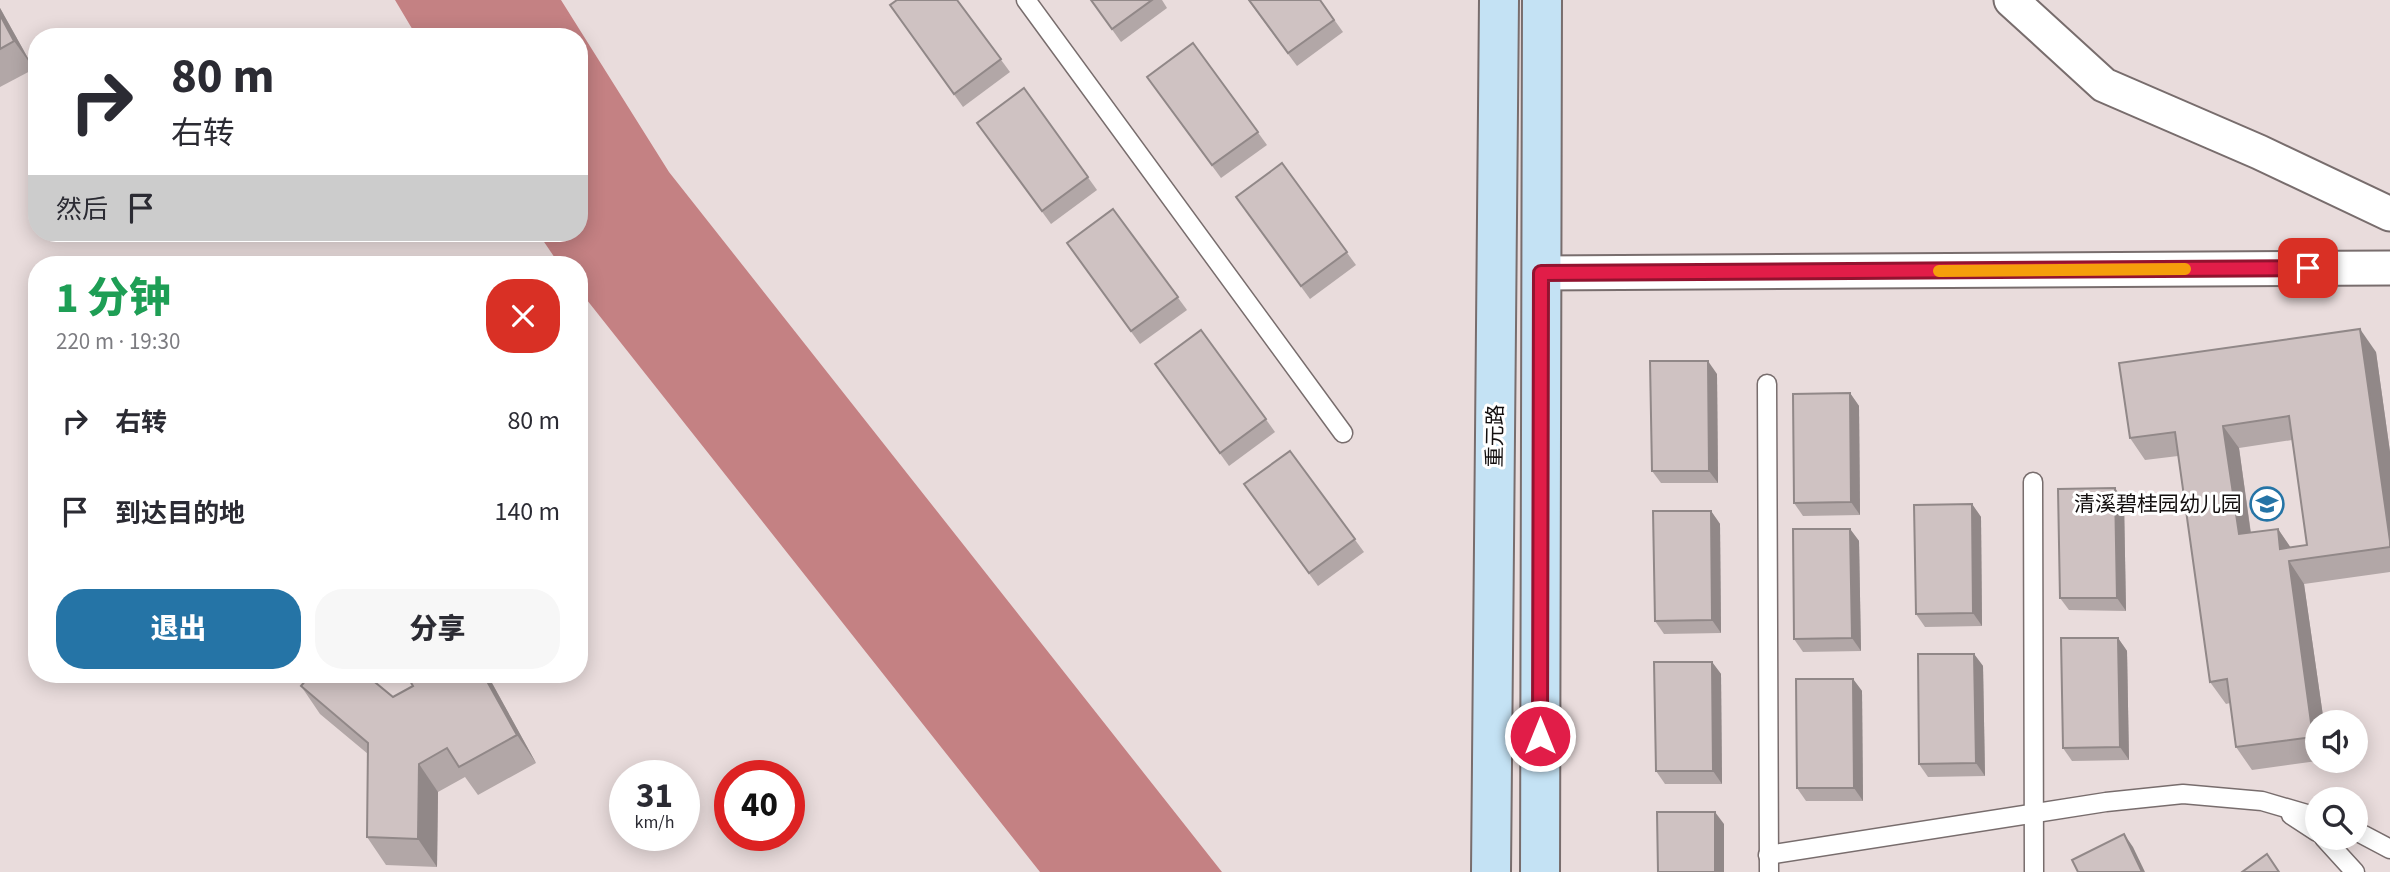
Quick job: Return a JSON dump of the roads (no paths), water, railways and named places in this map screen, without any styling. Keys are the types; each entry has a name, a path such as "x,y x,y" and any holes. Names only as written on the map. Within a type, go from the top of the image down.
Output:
{"street":[{"name":"重元路","path":"1491,872 1499,0"},
{"path":"1540,872 1542,0"},
{"path":"2011,0 2104,85 2259,152 2390,214"},
{"path":"1541,273 2390,268"}],"lane":[{"path":"1026,0 1343,433"},
{"path":"1767,384 1768,863 2034,813 2183,794 2262,801 2305,814"},
{"path":"2033,482 2034,872"},
{"path":"2262,801 2305,824"},
{"path":"2368,837 2390,849"},
{"path":"2335,850 2356,872"}],"place":[{"name":"清溪碧桂园幼儿园","path":"2267,504"}]}
